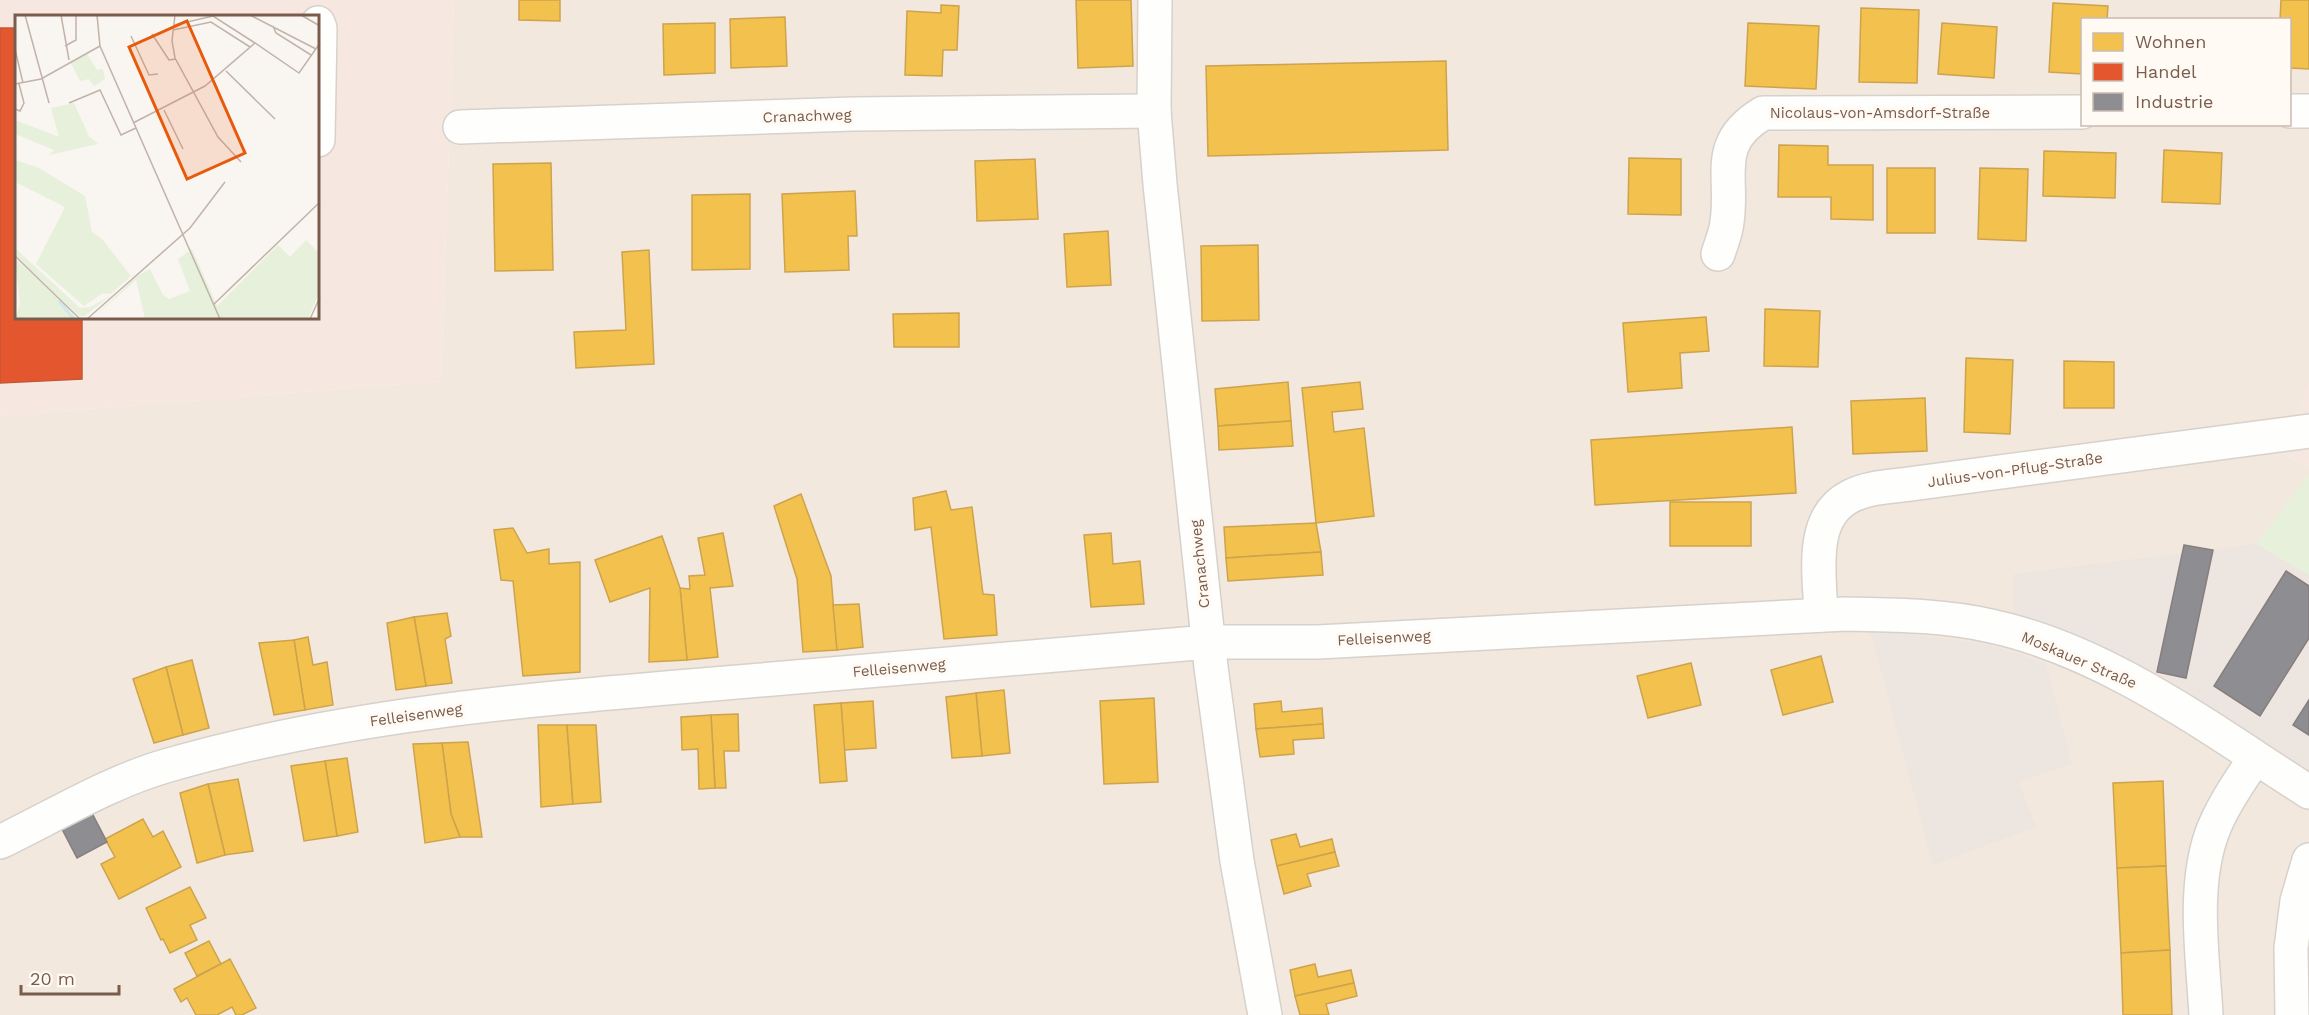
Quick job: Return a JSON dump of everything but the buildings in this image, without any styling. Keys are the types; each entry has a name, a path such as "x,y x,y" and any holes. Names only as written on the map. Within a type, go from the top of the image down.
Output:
{"street":[{"path":"308,0 315,15"},
{"name":"Cranachweg","path":"1155,0 1154,111 1161,196 1208,642 1238,861 1264,1015"},
{"name":"Cranachweg","path":"460,127 854,114 1154,111"},
{"path":"2291,111 2309,111"},
{"name":"Nicolaus-von-Amsdorf-Straße","path":"1718,254 1727,223 1728,154 1738,134 1750,121 1763,113 2081,112"},
{"name":"Julius-von-Pflug-Straße","path":"1821,615 1820,546 1822,536 1834,507 1852,496 1871,489 2309,430"},
{"name":"Felleisenweg","path":"0,842 131,778 167,765 312,731 529,700 1208,642 1318,642 1821,615"},
{"name":"Moskauer Straße","path":"1821,615 1903,615 1991,626 2023,635 2103,667 2157,694 2309,792"},
{"path":"2206,1015 2200,897 2204,863 2212,832 2234,790 2255,758"},
{"path":"2292,1015 2291,948 2297,901 2309,860"}],"shaded area":[{"path":"0,0 454,0 441,381 0,416"},
{"path":"454,0 2309,0 2309,384 2279,452 2309,466 2309,1015 0,1015 0,416 441,381"},
{"path":"2309,384 2309,466 2279,452"},
{"path":"2256,544 2309,575 2309,770 2166,678 2070,632 2014,613 2014,574"},
{"path":"1871,633 1902,633 1987,644 2046,663 2072,764 2019,782 2036,827 1933,865"}],"green space":[{"path":"2309,474 2309,575 2256,544"}]}
